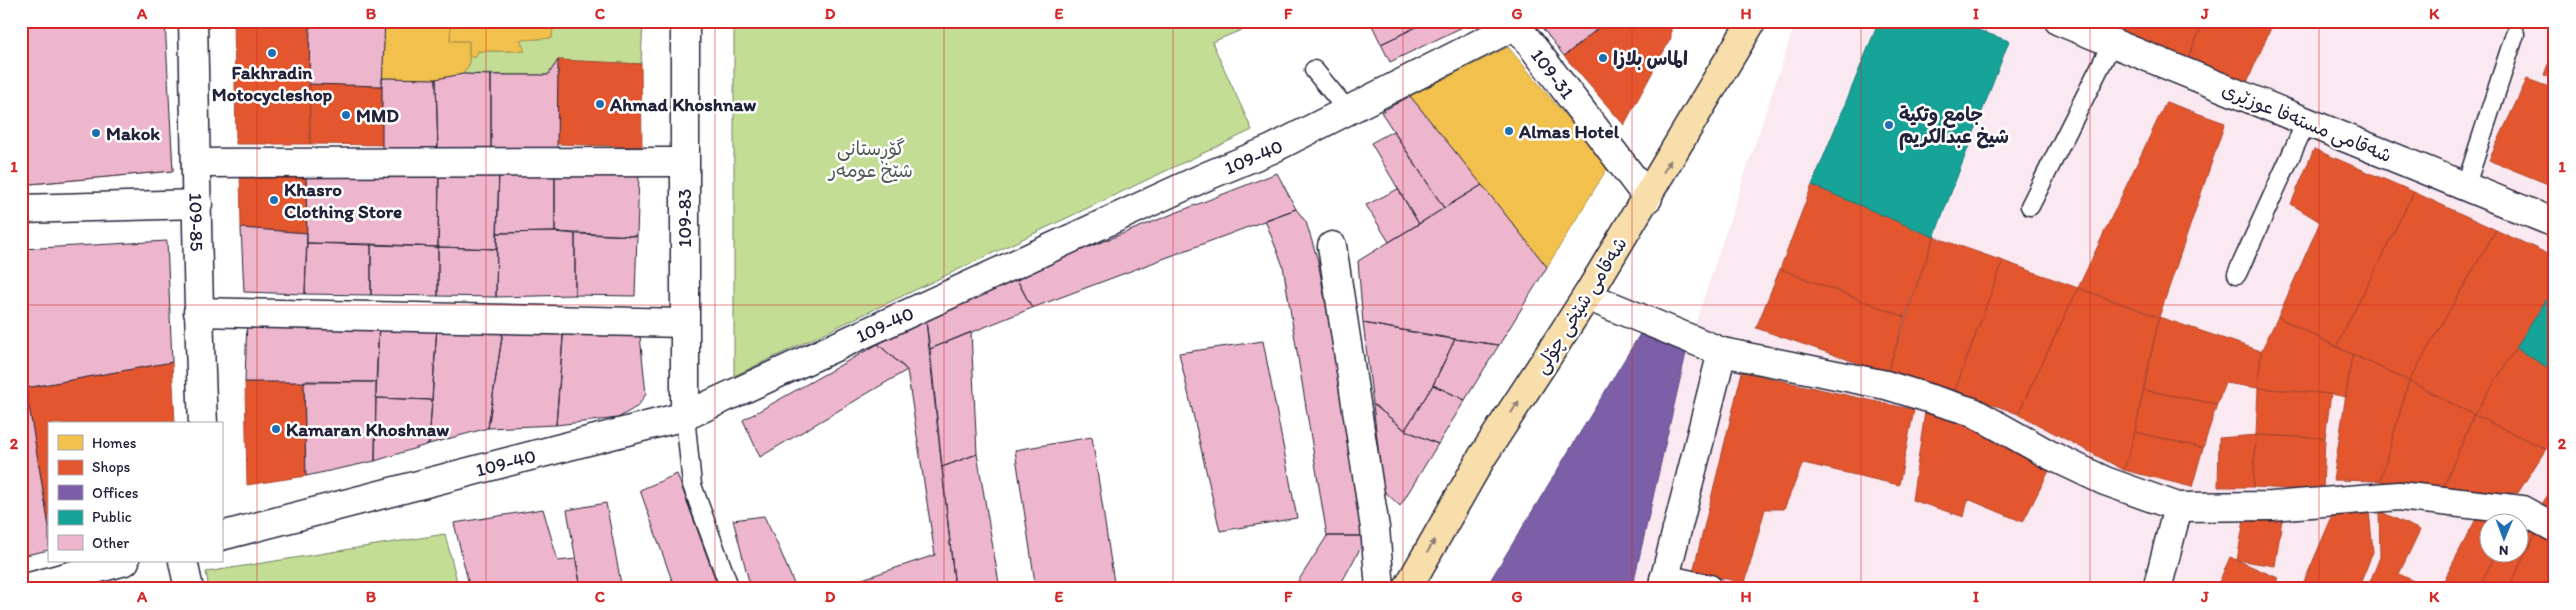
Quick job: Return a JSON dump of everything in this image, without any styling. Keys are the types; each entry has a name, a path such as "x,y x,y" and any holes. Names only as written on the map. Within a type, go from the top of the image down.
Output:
{"main road":[{"name":"شەقامی شێخی چۆلی","path":"1407,589 1482,457 1587,296 1648,198 1752,21"}],"street":[{"name":"109-85","path":"193,21 198,204 198,312 203,422"},
{"name":"109-83","path":"685,21 685,416"},
{"name":"شەقامی مستەفا عوزێری","path":"2059,21 2465,188 2555,223"},
{"name":"109-31","path":"1515,23 1648,198"},
{"name":"109-40","path":"222,536 685,416 1198,180 1272,149 1515,23"},
{"path":"196,163 684,162"},
{"path":"21,209 198,204"},
{"path":"1332,246 1375,528 1380,589"},
{"path":"1587,296 1722,352 1886,385 1973,412 2050,456 2105,481 2178,507 2272,506 2398,496 2522,510 2555,528"},
{"path":"198,312 684,323"},
{"path":"1709,589 1663,584 1722,352"},
{"path":"2157,589 2178,507"},
{"path":"22,589 121,562"},
{"path":"183,562 189,589"}],"lane":[{"path":"2465,188 2516,34"},
{"path":"2030,206 2112,43"},
{"path":"1314,70 1348,111"},
{"path":"2237,274 2306,122"},
{"path":"685,416 692,486 730,589"}],"shaded area":[{"path":"1796,21 2555,21 2555,589 1612,589 1687,349"}],"green space":[{"path":"553,21 643,21 641,64 558,60 548,75 463,74 469,65 469,56 475,57 478,51 524,51 520,40 552,38"},
{"name":"گۆڕستانی شێخ عومەر","path":"734,21 1264,21 1212,42 1252,130 734,376"},
{"path":"445,534 459,589 209,589 206,572"}],"building: Homes":[{"path":"385,21 451,21 450,41 469,41 469,65 463,74 436,79 382,78"},
{"path":"451,21 553,21 552,38 520,40 525,51 478,51 475,58 469,56 469,41 450,41"},
{"name":"Almas Hotel","path":"1508,47 1608,167 1547,267 1410,96"}],"building: Shops":[{"name":"Fakhradin Motocycleshop","path":"234,21 310,21 310,144 236,144"},
{"path":"1608,21 1671,21 1671,38 1624,125 1564,56"},
{"path":"2098,21 2204,21 2185,65 2096,27"},
{"path":"2204,21 2274,21 2244,89 2185,65"},
{"name":"Ahmad Khoshnaw","path":"558,60 641,64 642,147 557,144"},
{"path":"2548,64 2555,66 2555,79 2544,75"},
{"path":"2527,79 2555,89 2555,187 2489,160"},
{"name":"MMD","path":"309,84 382,86 382,145 310,144"},
{"path":"2166,102 2225,123 2159,317 2078,288"},
{"name":"Makok","path":"169,108 173,171 30,184 21,151 21,115"},
{"path":"2314,149 2414,192 2336,347 2278,317 2320,222 2291,204"},
{"name":"Khasro Clothing Store","path":"306,169 307,233 241,228 240,171"},
{"path":"1812,185 1934,237 1905,317 1780,269"},
{"path":"2414,192 2496,230 2409,381 2336,347"},
{"path":"2496,230 2555,257 2555,286 2474,415 2409,381"},
{"path":"1934,237 2003,261 1955,390 1887,373"},
{"path":"2003,261 2078,288 2018,414 1955,390"},
{"path":"1780,269 1905,317 1887,373 1756,328"},
{"path":"2078,288 2159,317 2135,432 2124,470 2018,414"},
{"path":"2159,317 2261,351 2258,388 2225,383 2217,404 2143,390"},
{"path":"2278,317 2352,354 2346,397 2258,388 2261,351"},
{"path":"2516,348 2555,372 2555,437 2546,449 2474,415"},
{"path":"2352,354 2409,381 2380,481 2333,480"},
{"path":"172,362 175,422 48,422 48,521 26,388"},
{"path":"1742,372 1914,410 1899,485 1803,463 1784,509 1765,509 1745,583 1693,572"},
{"name":"Kamaran Khoshnaw","path":"304,381 306,476 247,485 245,382"},
{"path":"2409,381 2474,415 2443,488 2380,481"},
{"path":"2258,388 2331,394 2325,438 2256,435"},
{"path":"2143,390 2217,404 2203,448 2135,432"},
{"path":"1925,412 1974,426 2049,471 2023,522 1968,499 1964,517 1912,500"},
{"path":"2474,415 2546,449 2518,493 2443,488"},
{"path":"2135,432 2203,448 2192,487 2124,470"},
{"path":"2256,435 2325,438 2323,491 2253,487"},
{"path":"2256,435 2253,487 2218,487 2219,438"},
{"path":"2555,484 2555,511 2542,504"},
{"path":"2369,510 2373,552 2358,589 2301,589 2334,512"},
{"path":"2379,511 2420,530 2399,574 2431,589 2367,589 2380,557"},
{"path":"2245,514 2282,520 2275,566 2237,560"},
{"path":"2478,515 2478,562 2492,562 2478,589 2447,589 2441,586"},
{"path":"2528,530 2536,534 2528,550"},
{"path":"2536,534 2555,543 2555,589 2508,589 2522,562 2528,562 2528,550"},
{"path":"2230,557 2278,578 2273,589 2216,589"},
{"path":"2492,562 2522,562 2508,589 2478,589"}],"building: Offices":[{"path":"1643,329 1687,349 1632,589 1485,589"}],"building: Public":[{"path":"1879,21 1953,21 2009,41 1934,237 1812,185"},
{"path":"2555,286 2555,372 2516,348"}],"building: Other":[{"path":"21,21 165,21 173,171 30,184 21,151"},
{"path":"310,21 385,21 382,86 309,84"},
{"path":"1370,21 1429,21 1381,44"},
{"path":"1429,21 1475,21 1390,62 1381,44"},
{"path":"1537,21 1607,21 1564,56"},
{"path":"558,60 557,152 491,152 491,75 548,75"},
{"path":"463,74 491,75 491,152 438,152 436,79"},
{"path":"382,78 436,79 438,152 382,152"},
{"path":"1410,96 1482,185 1444,208 1381,112"},
{"path":"1393,131 1444,208 1419,224 1371,143"},
{"path":"21,151 30,184 21,184"},
{"path":"306,169 439,170 438,247 307,243"},
{"path":"499,169 555,172 555,232 497,233"},
{"path":"499,169 497,249 438,247 439,170"},
{"path":"555,172 639,174 637,236 555,232"},
{"path":"1277,173 1296,209 1032,308 1015,276"},
{"path":"1482,185 1547,267 1499,345 1439,337 1363,323 1358,261"},
{"path":"1398,189 1419,224 1389,242 1366,205"},
{"path":"1296,209 1306,222 1318,261 1367,536 1327,536 1283,266 1265,220"},
{"path":"241,228 307,233 305,294 244,292"},
{"path":"555,232 575,234 575,295 496,297 497,233"},
{"path":"575,234 637,236 635,296 575,295"},
{"path":"167,241 172,362 26,388 21,353 21,249"},
{"path":"307,243 371,244 371,295 305,294"},
{"path":"371,244 438,247 438,296 371,295"},
{"path":"438,247 497,249 496,297 438,296"},
{"path":"1015,276 1032,308 930,349 926,321"},
{"path":"247,317 379,320 376,382 245,382"},
{"path":"926,321 955,589 832,589 935,555 907,370 878,344"},
{"path":"1363,323 1455,339 1433,385 1405,430 1373,404"},
{"path":"379,324 437,326 432,400 376,398"},
{"path":"504,324 564,325 556,425 488,428"},
{"path":"504,324 488,428 429,444 437,326"},
{"path":"564,325 639,326 646,394 638,406 618,418 556,425"},
{"path":"971,332 977,454 942,467 930,349"},
{"path":"1455,339 1499,345 1465,400 1433,385"},
{"path":"1263,341 1297,518 1220,531 1179,353"},
{"path":"878,344 907,370 760,457 743,420"},
{"path":"21,353 26,388 21,389"},
{"path":"304,381 376,382 375,461 306,476"},
{"path":"1433,385 1465,400 1438,444 1405,430"},
{"path":"26,388 48,521 48,550 21,556 21,389"},
{"path":"376,398 432,400 429,444 375,461"},
{"path":"1373,404 1405,430 1438,444 1400,506 1383,490"},
{"path":"1092,437 1115,589 1036,589 1015,450"},
{"path":"977,454 1000,589 955,589 942,467"},
{"path":"677,474 719,589 675,589 640,490"},
{"path":"606,503 622,589 581,589 567,510"},
{"path":"543,509 558,561 576,559 581,589 470,589 454,523"},
{"path":"764,516 796,589 751,589 733,520"},
{"path":"1327,536 1367,536 1338,589 1293,589"}],"place":[{"name":"Fakhradin Motocycleshop","path":"272,53"},
{"name":"الماس بلازا","path":"1603,58"},
{"name":"Ahmad Khoshnaw","path":"600,104"},
{"name":"MMD","path":"346,115"},
{"name":"جامع وتكية شيخ عبدالكريم","path":"1889,125"},
{"name":"Almas Hotel","path":"1509,131"},
{"name":"Makok","path":"96,133"},
{"name":"Khasro Clothing Store","path":"274,200"},
{"name":"Kamaran Khoshnaw","path":"276,429"}]}
